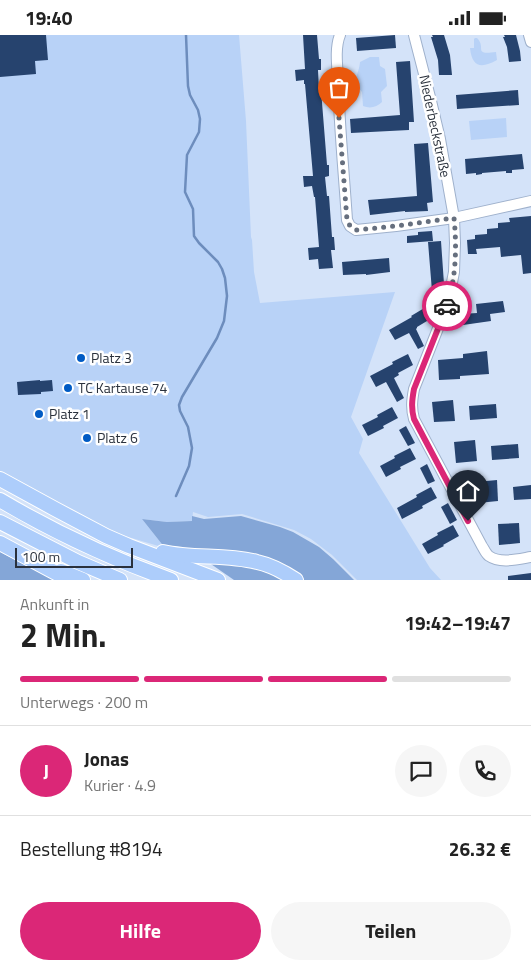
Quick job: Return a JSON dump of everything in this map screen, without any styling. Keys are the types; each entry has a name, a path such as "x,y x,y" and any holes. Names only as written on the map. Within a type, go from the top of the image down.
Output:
{"highway":[{"path":"0,479 129,546 218,580"},
{"path":"0,500 82,544 171,580"},
{"path":"0,522 78,562 120,580"},
{"path":"101,533 176,555 233,558 257,562 276,569 296,580"},
{"path":"0,543 69,580"},
{"path":"37,562 83,580"}],"street":[{"path":"340,35 337,53 339,110 347,220 350,226 356,230 454,218 531,201"},
{"name":"Niederbeckstraße","path":"414,35 440,139 454,218 455,251 452,285 448,303 414,389 411,403 412,413 486,553 497,560 531,557"},
{"path":"529,35 531,42"}],"shaded area":[{"path":"0,35 239,35 246,121 251,237 254,272 260,303 395,292 351,417 363,439 359,453 430,568 441,580 357,580 332,555 311,539 294,530 242,514 208,517 193,512 192,521 167,522 142,519 165,548 98,526 0,472"},
{"path":"475,38 480,42 482,52 496,52 497,60 486,65 475,63 470,48 474,48"},
{"path":"370,57 379,57 380,66 385,69 387,86 381,92 382,102 376,106 366,107 363,106 362,92 357,84 356,77 360,62"},
{"path":"506,118 507,137 471,140 469,121"},
{"path":"192,516 204,519 241,516 293,532 319,547 354,580 304,580 294,571 165,548 142,519 167,522 192,521"},
{"path":"0,552 54,580 0,580"},
{"path":"208,562 248,564 283,580 234,580"}],"building":[{"path":"0,35 46,35 48,60 35,61 36,74 0,77"},
{"path":"303,35 317,35 319,59 321,59 321,70 318,70 319,90 321,90 327,165 329,165 329,176 325,177 327,196 329,196 332,237 334,237 335,250 331,250 333,268 319,269 318,259 309,260 308,248 319,247 315,197 312,186 304,187 303,176 313,176 305,84 304,80 296,81 295,70 305,69"},
{"path":"395,35 396,48 357,51 356,38"},
{"path":"432,35 444,35 450,55 452,75 439,75 438,60"},
{"path":"504,35 516,35 521,61 509,62"},
{"path":"410,61 414,122 409,122 409,130 351,133 350,119 400,115 396,62"},
{"path":"518,90 519,105 457,109 456,95"},
{"path":"428,143 433,202 427,203 428,211 405,211 370,215 368,200 417,196 414,144"},
{"path":"522,154 524,169 512,170 512,173 506,173 506,171 476,175 476,173 466,174 465,159"},
{"path":"531,216 531,273 523,274 521,255 501,257 500,247 476,249 477,254 468,254 467,240 475,239 475,235 487,234 487,229 498,228 498,223 510,222 509,218"},
{"path":"432,231 433,241 407,243 407,236 418,235 418,232"},
{"path":"441,241 444,284 438,284 438,290 432,291 428,242"},
{"path":"389,258 390,272 343,275 342,262"},
{"path":"503,301 505,312 490,314 491,321 463,325 462,314 477,313 476,304"},
{"path":"426,307 432,318 416,329 424,346 418,349 409,333 395,340 389,330"},
{"path":"487,351 489,374 460,376 460,379 439,380 438,360 463,358 463,354"},
{"path":"408,354 413,365 398,373 399,375 394,378 404,398 397,402 386,382 376,387 370,376"},
{"path":"52,380 53,391 41,392 41,394 18,395 17,382"},
{"path":"453,400 455,421 434,422 432,402"},
{"path":"496,404 497,418 470,420 469,406"},
{"path":"392,407 398,418 368,436 362,425"},
{"path":"406,426 415,443 408,446 399,430"},
{"path":"475,440 477,461 456,463 454,442"},
{"path":"518,444 519,458 492,460 491,446"},
{"path":"410,448 416,459 386,477 380,466"},
{"path":"427,464 435,481 428,484 420,468"},
{"path":"497,480 498,501 478,503 476,482"},
{"path":"531,485 531,499 514,500 513,487"},
{"path":"431,487 437,498 402,519 397,508"},
{"path":"448,503 457,520 450,524 441,507"},
{"path":"519,523 520,543 499,545 498,524"},
{"path":"453,525 459,536 428,554 422,544 438,535 437,533"},
{"path":"531,573 531,580 508,580 508,576"}],"waterway":[{"path":"176,496 189,466 192,448 188,427 179,405 217,338 224,321 227,296 222,269 194,236 193,209 185,192 187,155 199,132 200,119 188,86 186,35"}],"way so far":[{"path":"339,118 347,220 350,226 356,230 454,218 454,273 447,306"}],"place":[{"name":"Platz 3","path":"81,358"},
{"name":"TC Kartause 74","path":"68,388"},
{"name":"Platz 1","path":"39,414"},
{"name":"Platz 6","path":"87,438"}],"route":[{"path":"447,306 414,389 411,403 414,419 468,521"}]}
